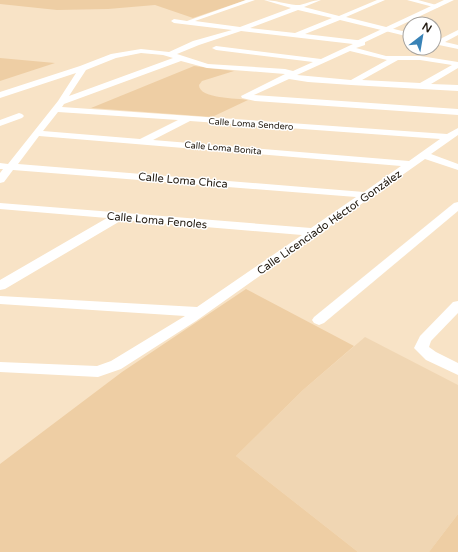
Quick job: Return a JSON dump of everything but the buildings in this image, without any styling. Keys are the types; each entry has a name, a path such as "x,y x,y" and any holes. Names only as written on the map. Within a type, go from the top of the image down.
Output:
{"street":[{"path":"186,22 252,0"},
{"path":"267,0 402,33"},
{"path":"169,55 196,43 240,29 318,0"},
{"path":"295,35 382,0"},
{"path":"410,0 437,6"},
{"path":"450,0 386,29 356,45 245,95 246,97 458,112"},
{"path":"174,21 295,35 356,45 386,58 409,58 458,64"},
{"path":"442,40 458,32"},
{"path":"442,44 458,47"},
{"path":"216,48 321,61"},
{"path":"0,95 124,53 151,51 208,66 285,72 289,75 308,80 458,88"},
{"path":"409,58 413,56"},
{"path":"61,102 181,58"},
{"path":"351,83 397,58"},
{"path":"420,87 458,64"},
{"path":"0,180 5,166 37,133 54,109 61,102 83,68"},
{"name":"Calle Loma Sendero","path":"54,109 186,120 453,134"},
{"path":"0,123 19,116"},
{"path":"143,141 186,120"},
{"name":"Calle Loma Bonita","path":"37,133 410,164"},
{"name":"Calle Licenciado Héctor González","path":"0,367 98,372 116,365 199,312 453,134"},
{"path":"423,155 458,167"},
{"name":"Calle Loma Chica","path":"5,166 366,195"},
{"path":"319,320 458,205"},
{"name":"Calle Loma Fenoles","path":"0,206 118,217 314,232"},
{"path":"0,286 118,217"},
{"path":"0,300 199,312"},
{"path":"458,305 425,339 421,348 428,354 458,370"}],"shaded area":[{"path":"0,0 246,0 193,18 155,5 108,9 57,10 0,4"},
{"path":"0,58 55,63 0,81"},
{"path":"194,66 234,71 202,81 199,85 201,90 205,93 219,97 248,100 212,117 91,108"},
{"path":"246,289 354,346 303,390 236,456 358,552 0,552 0,464 122,372"},
{"path":"365,337 458,385 458,514 429,552 358,552 236,456 303,390"},
{"path":"458,514 458,552 429,552"}]}
